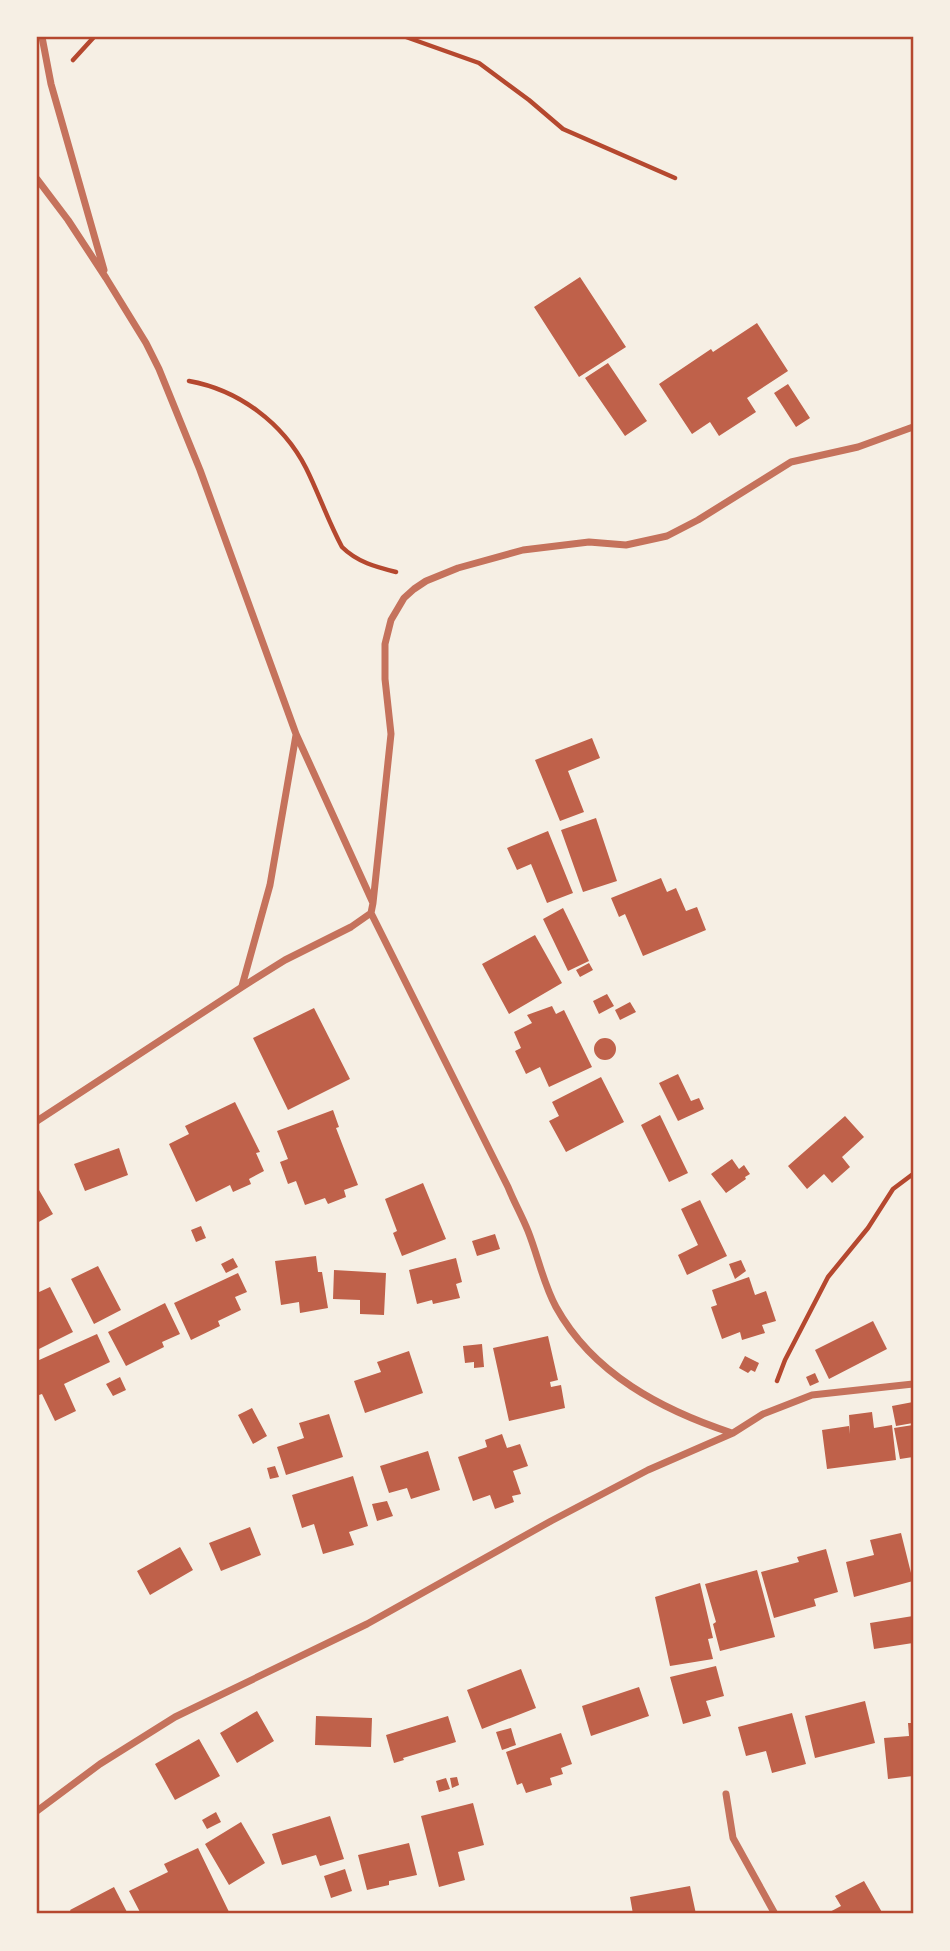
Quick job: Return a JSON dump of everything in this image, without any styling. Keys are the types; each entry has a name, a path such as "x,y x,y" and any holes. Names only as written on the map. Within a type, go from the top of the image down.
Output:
{"street":[{"path":"42,37 51,84 106,278"},
{"path":"37,179 68,220 146,342 200,470 296,734 373,904"},
{"path":"733,1433 680,1414 641,1394 597,1360 572,1330 546,1286 528,1231 508,1187 371,913 391,734 385,679 385,644 391,620 404,598 414,589 458,568 523,550 589,542 626,545 667,536 698,520 791,462 858,447 913,427"},
{"path":"242,987 270,885 296,734"},
{"path":"37,1121 285,960 351,927 371,913"},
{"path":"37,1811 100,1764 175,1717 368,1624 541,1526 648,1470 733,1433 763,1414 812,1395 913,1384"},
{"path":"726,1794 733,1838 775,1914"}],"path":[{"path":"406,37 479,63 529,100 562,129 675,178"},
{"path":"161,376 198,383 229,393 260,412 286,438 304,465 342,547 370,566 431,580"},
{"path":"763,1414 785,1360 828,1277 867,1228 893,1189 913,1174"}],"building":[{"path":"580,277 626,347 579,377 534,307"},
{"path":"757,323 788,371 747,398 756,412 719,436 710,422 692,434 659,384 711,349 713,352"},
{"path":"608,363 647,421 625,436 585,378"},
{"path":"788,384 810,418 796,427 774,393"},
{"path":"592,738 600,758 568,771 584,812 560,821 535,760"},
{"path":"596,818 617,881 583,892 561,830"},
{"path":"548,831 573,893 547,903 531,864 517,870 507,848"},
{"path":"661,878 667,892 676,888 686,911 697,907 706,930 643,956 625,914 619,917 611,898"},
{"path":"563,908 589,961 568,971 543,919"},
{"path":"535,935 562,983 509,1014 482,964"},
{"path":"589,963 593,970 580,977 576,970"},
{"path":"607,994 614,1006 599,1014 593,1001"},
{"path":"630,1002 636,1012 620,1020 615,1010"},
{"path":"552,1006 556,1014 564,1010 592,1067 549,1087 540,1067 526,1074 515,1051 521,1048 514,1032 532,1023 527,1015"},
{"path":"314,1008 350,1079 288,1110 253,1038"},
{"path":"605,1038 613,1041 616,1049 613,1057 605,1060 597,1057 594,1049 597,1041"},
{"path":"678,1074 691,1101 699,1098 704,1109 678,1121 659,1083"},
{"path":"601,1077 624,1122 566,1152 549,1121 559,1116 552,1102"},
{"path":"235,1102 260,1152 256,1153 264,1171 249,1179 251,1184 233,1192 230,1185 196,1202 169,1144 189,1134 185,1126"},
{"path":"333,1110 339,1127 336,1128 358,1185 344,1190 346,1197 328,1204 325,1198 305,1205 296,1181 288,1184 280,1162 288,1159 277,1131"},
{"path":"660,1115 688,1173 669,1182 641,1125"},
{"path":"845,1116 864,1137 842,1157 850,1167 832,1183 824,1174 807,1189 788,1166"},
{"path":"119,1148 128,1175 85,1191 74,1164"},
{"path":"732,1159 739,1169 744,1165 750,1174 726,1193 711,1174"},
{"path":"423,1183 446,1239 402,1256 393,1233 397,1231 385,1199"},
{"path":"39,1190 53,1214 37,1223 37,1191"},
{"path":"700,1200 727,1256 687,1275 678,1255 698,1245 681,1209"},
{"path":"201,1226 206,1238 196,1242 191,1230"},
{"path":"495,1234 500,1249 477,1256 472,1241"},
{"path":"316,1256 318,1272 322,1272 328,1308 300,1313 299,1302 281,1305 275,1261"},
{"path":"233,1258 238,1267 226,1273 221,1264"},
{"path":"456,1258 462,1282 456,1284 460,1298 433,1304 432,1300 417,1304 409,1270"},
{"path":"741,1260 746,1271 735,1279 729,1264"},
{"path":"98,1266 121,1310 94,1324 71,1279"},
{"path":"334,1270 386,1273 384,1315 360,1314 360,1300 333,1299"},
{"path":"238,1273 247,1292 235,1297 241,1310 218,1321 220,1326 191,1340 174,1303"},
{"path":"749,1277 755,1295 766,1291 776,1321 762,1325 765,1333 742,1340 740,1332 722,1339 711,1307 717,1305 712,1290"},
{"path":"50,1287 73,1332 37,1350 37,1293"},
{"path":"165,1303 180,1334 162,1342 164,1347 126,1366 108,1332"},
{"path":"873,1321 887,1349 829,1379 815,1350"},
{"path":"97,1334 110,1362 64,1384 76,1411 55,1421 42,1394 39,1395 37,1391 37,1361"},
{"path":"548,1336 558,1380 550,1382 551,1387 561,1385 565,1408 509,1421 493,1348"},
{"path":"482,1344 484,1367 474,1368 474,1362 465,1363 463,1346"},
{"path":"409,1351 423,1393 365,1413 354,1381 381,1372 377,1362"},
{"path":"745,1356 759,1363 755,1372 751,1370 748,1373 739,1368"},
{"path":"815,1373 819,1382 810,1386 806,1377"},
{"path":"120,1377 126,1390 113,1396 106,1384"},
{"path":"913,1402 913,1423 896,1426 892,1406"},
{"path":"252,1408 267,1436 253,1444 238,1415"},
{"path":"872,1412 874,1428 892,1425 896,1460 827,1469 822,1430 849,1426 850,1434 849,1415"},
{"path":"329,1414 343,1457 286,1475 277,1447 304,1438 299,1423"},
{"path":"913,1425 913,1457 900,1459 894,1428"},
{"path":"502,1434 507,1448 520,1444 528,1466 513,1471 521,1494 512,1496 514,1502 495,1509 490,1495 473,1501 458,1457 487,1447 485,1440"},
{"path":"428,1451 440,1490 411,1499 407,1488 389,1493 380,1466"},
{"path":"275,1466 279,1477 270,1479 267,1468"},
{"path":"353,1476 368,1526 349,1532 354,1545 323,1554 314,1524 302,1528 292,1495"},
{"path":"387,1501 393,1516 377,1521 372,1504"},
{"path":"250,1527 261,1555 221,1571 209,1543"},
{"path":"901,1533 913,1581 854,1597 846,1562 874,1555 870,1540"},
{"path":"180,1547 193,1570 150,1595 137,1571"},
{"path":"826,1549 838,1592 814,1599 816,1606 774,1618 761,1572 799,1562 797,1557"},
{"path":"757,1570 775,1637 720,1651 713,1624 716,1622 705,1584"},
{"path":"700,1583 713,1638 708,1639 713,1659 670,1666 655,1597"},
{"path":"913,1616 913,1643 874,1649 870,1623"},
{"path":"716,1666 724,1696 706,1701 711,1716 683,1724 670,1677"},
{"path":"521,1669 536,1708 482,1729 467,1690"},
{"path":"639,1687 649,1716 591,1736 582,1706"},
{"path":"865,1701 875,1743 815,1758 805,1716"},
{"path":"257,1711 274,1741 237,1763 220,1733"},
{"path":"792,1713 806,1764 772,1773 766,1751 746,1756 738,1727"},
{"path":"316,1716 372,1718 371,1747 315,1745"},
{"path":"448,1716 456,1742 394,1763 386,1735"},
{"path":"908,1723 913,1723 913,1776 888,1779 884,1738 909,1736"},
{"path":"511,1728 516,1745 502,1750 496,1732"},
{"path":"561,1733 572,1764 561,1768 563,1774 550,1778 552,1785 526,1793 522,1783 517,1785 506,1752"},
{"path":"199,1739 220,1776 175,1800 155,1764"},
{"path":"457,1777 459,1785 452,1788 450,1778"},
{"path":"446,1778 450,1789 439,1792 436,1781"},
{"path":"473,1803 484,1845 458,1852 465,1880 439,1887 421,1816"},
{"path":"216,1812 221,1822 207,1829 202,1820"},
{"path":"330,1816 344,1859 320,1866 316,1855 282,1865 272,1834"},
{"path":"241,1822 265,1863 229,1885 205,1844"},
{"path":"409,1843 417,1875 389,1881 389,1885 367,1890 358,1855"},
{"path":"198,1848 230,1914 141,1914 129,1891 168,1872 164,1864"},
{"path":"345,1869 352,1891 331,1898 324,1876"},
{"path":"864,1881 883,1914 826,1914 841,1906 835,1896"},
{"path":"690,1886 696,1914 633,1914 630,1897"},
{"path":"114,1887 128,1914 72,1914 70,1910"}]}
